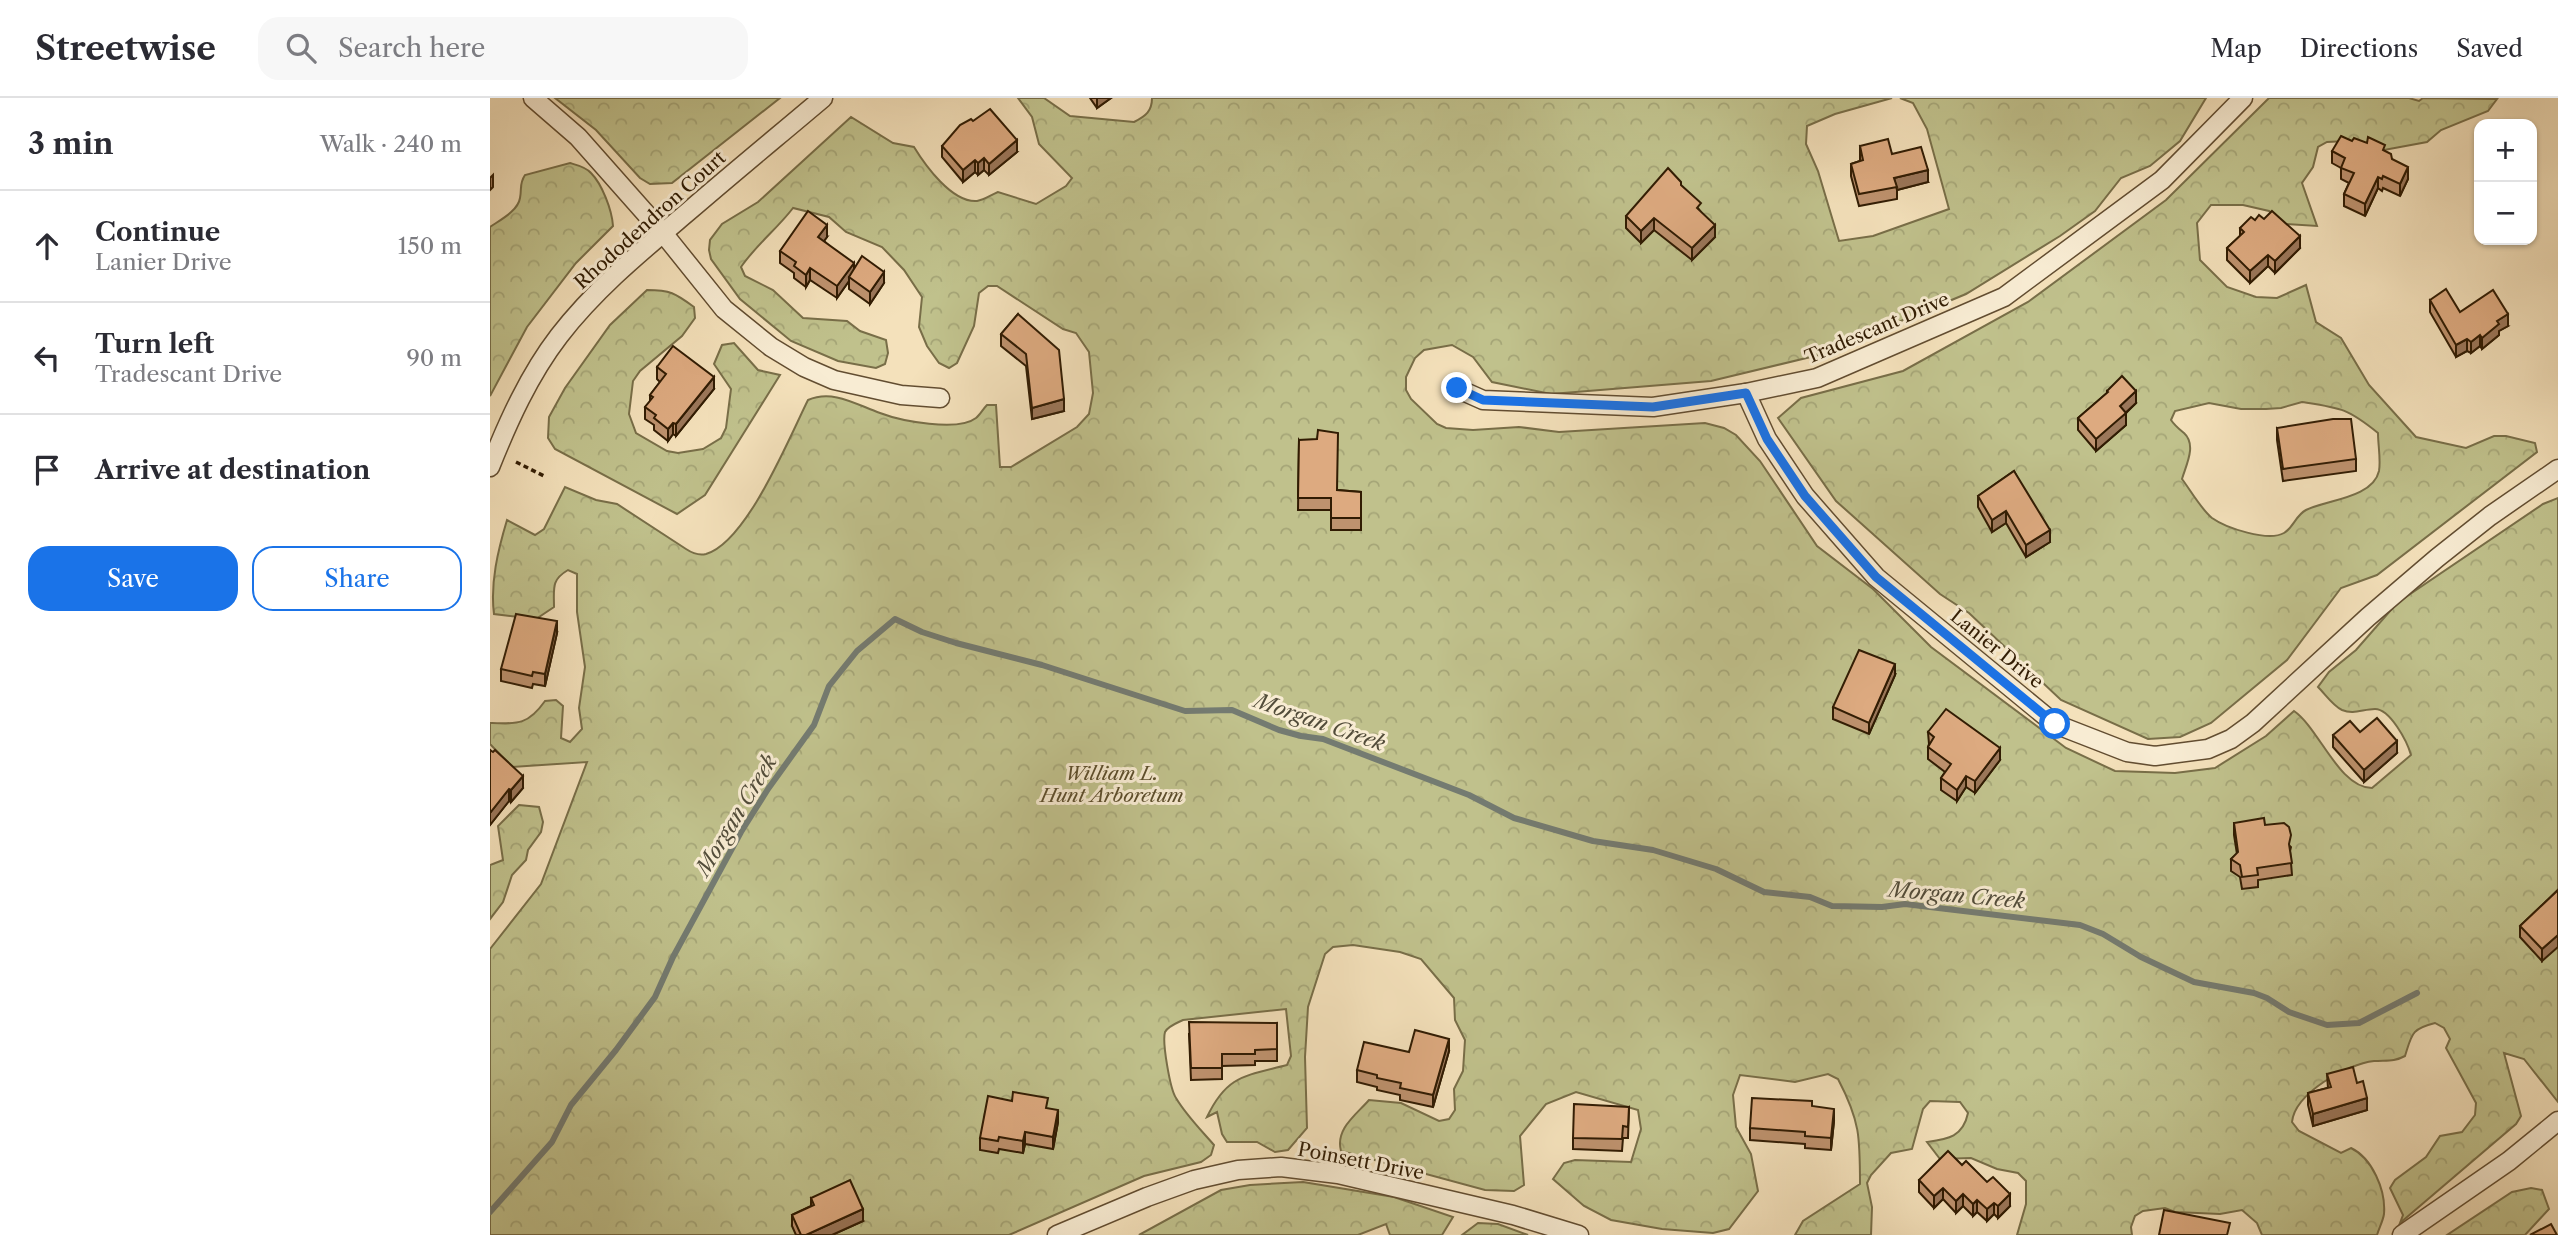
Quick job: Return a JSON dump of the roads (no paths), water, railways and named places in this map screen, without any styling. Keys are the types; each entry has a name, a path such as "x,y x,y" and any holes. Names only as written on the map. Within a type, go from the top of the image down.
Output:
{"street":[{"path":"533,98 578,136 663,233 724,309 771,347 804,367 834,380 901,395 940,398"},
{"name":"Rhododendron Court","path":"490,467 503,434 531,379 557,338 590,299 822,98"},
{"name":"Tradescant Drive","path":"1457,388 1483,400 1653,407 1746,393 1817,378 2004,297 2162,180 2243,98"},
{"name":"Lanier Drive","path":"1746,393 1767,439 1805,496 1876,577 2055,724 2127,752 2155,756 2208,749 2231,739 2253,723 2368,617 2437,558 2490,516 2558,469"},
{"path":"2402,1235 2509,1161 2558,1121"},
{"name":"Poinsett Drive","path":"1056,1235 1194,1180 1238,1170 1281,1167 1338,1174 1513,1215 1580,1235"}],"waterway":[{"name":"Morgan Creek","path":"490,1212 552,1142 571,1105 655,997 673,957 741,832 814,725 829,686 857,651 895,619 922,632 956,643 1042,665 1185,711 1232,710 1279,730 1323,739 1469,795 1514,818 1593,841 1653,850 1716,869 1764,892 1810,897 1832,906 1882,907 1905,904 2080,925 2103,934 2141,957 2194,982 2254,993 2289,1012 2327,1025 2359,1023 2417,993"}],"park label":[{"name":"William L. Hunt Arboretum","path":"1112,784"}]}
